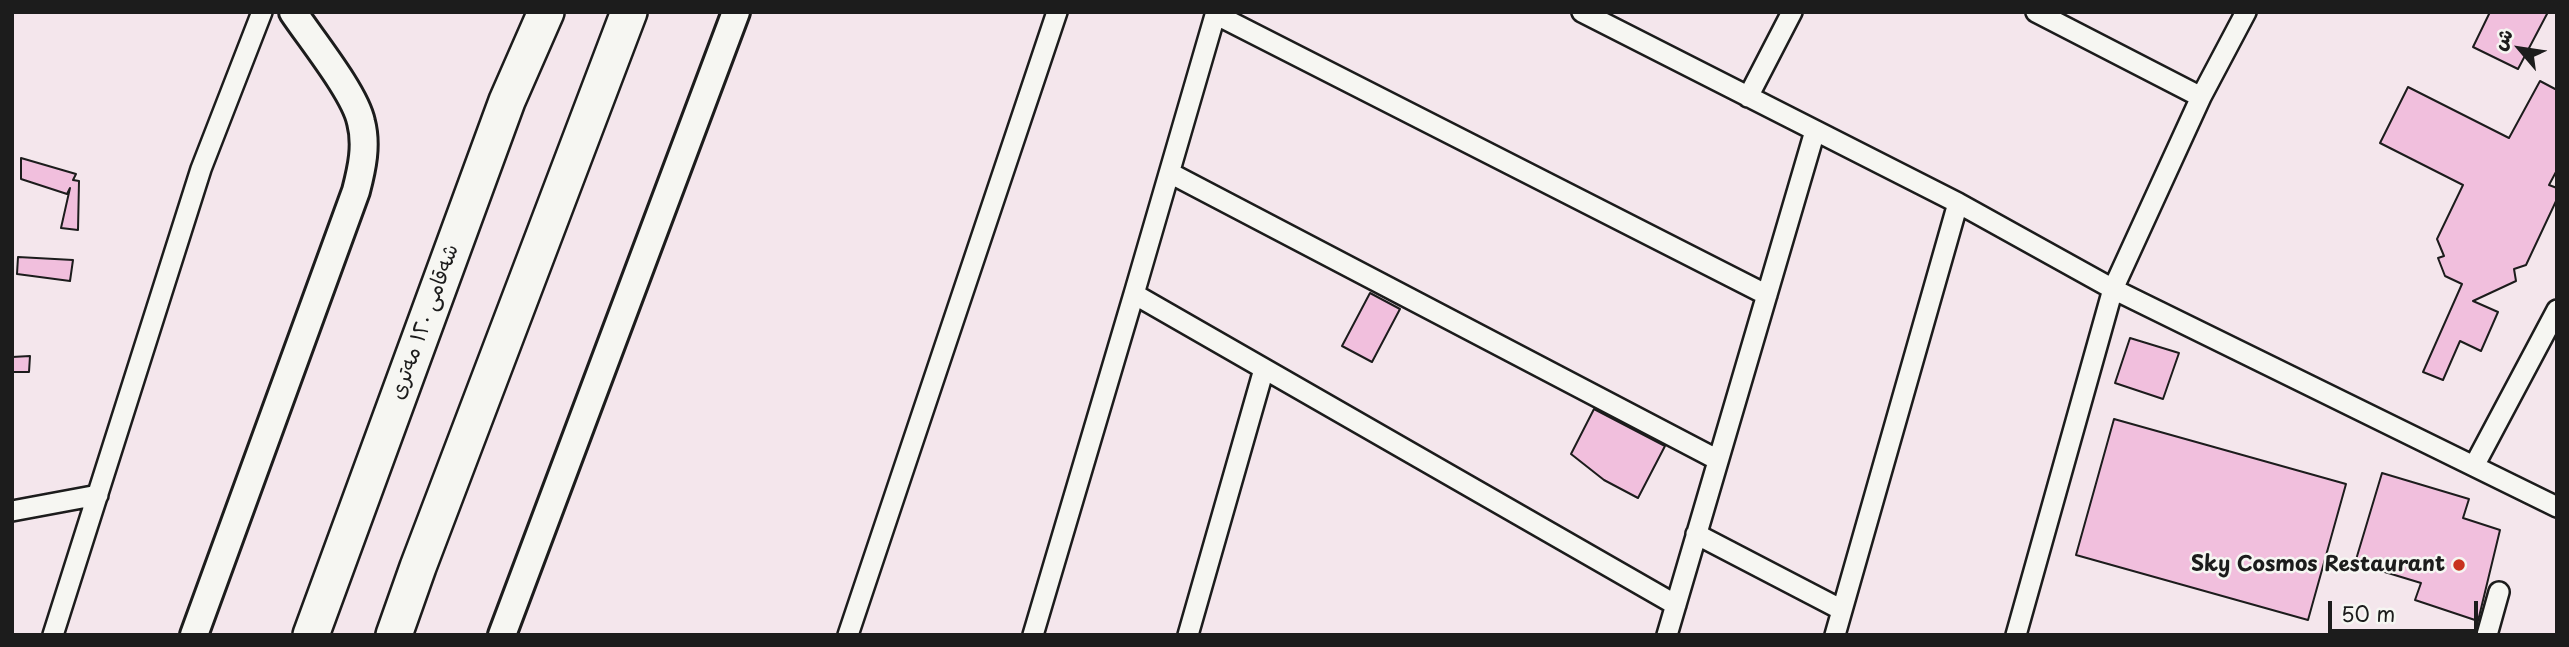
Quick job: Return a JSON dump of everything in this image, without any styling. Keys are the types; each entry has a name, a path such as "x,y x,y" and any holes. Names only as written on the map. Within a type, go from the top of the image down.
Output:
{"highway":[{"path":"507,101 537,12"},
{"name":"شەقامی ١٢٠ مەتری","path":"311,635 507,101 546,12"},
{"path":"394,635 627,19"}],"street":[{"path":"53,635 201,169 262,12"},
{"path":"194,635 356,191 363,164 364,139 356,105 293,12"},
{"path":"502,635 736,12"},
{"path":"848,635 1057,12"},
{"path":"1583,12 1958,203 2113,289 2557,507"},
{"path":"1748,97 1792,12"},
{"path":"2036,12 2201,97"},
{"path":"2016,635 2113,289 2201,97 2246,12"},
{"path":"1033,635 1216,13 1767,295"},
{"path":"1667,635 1815,131"},
{"path":"1170,173 1718,460"},
{"path":"1835,635 1958,203"},
{"path":"1134,294 1675,605"},
{"path":"2474,466 2557,310"},
{"path":"1188,635 1264,369"},
{"path":"12,511 98,495"},
{"path":"1696,534 1842,610"},
{"path":"2487,635 2499,592"}],"building":[{"path":"2490,12 2548,12 2518,69 2473,47"},
{"path":"2540,81 2557,90 2557,170 2549,185 2557,188 2557,199 2526,265 2514,269 2516,281 2473,301 2498,312 2481,351 2460,341 2443,380 2423,372 2462,284 2445,276 2438,258 2444,256 2437,239 2463,185 2380,143 2408,87 2509,138"},
{"path":"21,158 76,174 73,180 79,181 78,230 61,228 70,188 67,194 21,179"},
{"path":"18,257 73,260 70,281 17,274"},
{"path":"1370,293 1400,309 1372,362 1342,346"},
{"path":"2130,338 2179,353 2163,399 2115,383"},
{"path":"30,356 29,372 12,372 12,357"},
{"path":"1594,409 1665,446 1638,498 1604,480 1571,454"},
{"path":"2114,419 2346,484 2308,620 2076,555"},
{"path":"2382,473 2469,499 2463,518 2500,530 2478,621 2415,600 2421,583 2355,563"}],"place":[{"name":"Sky Cosmos Restaurant","path":"2459,565"}]}
